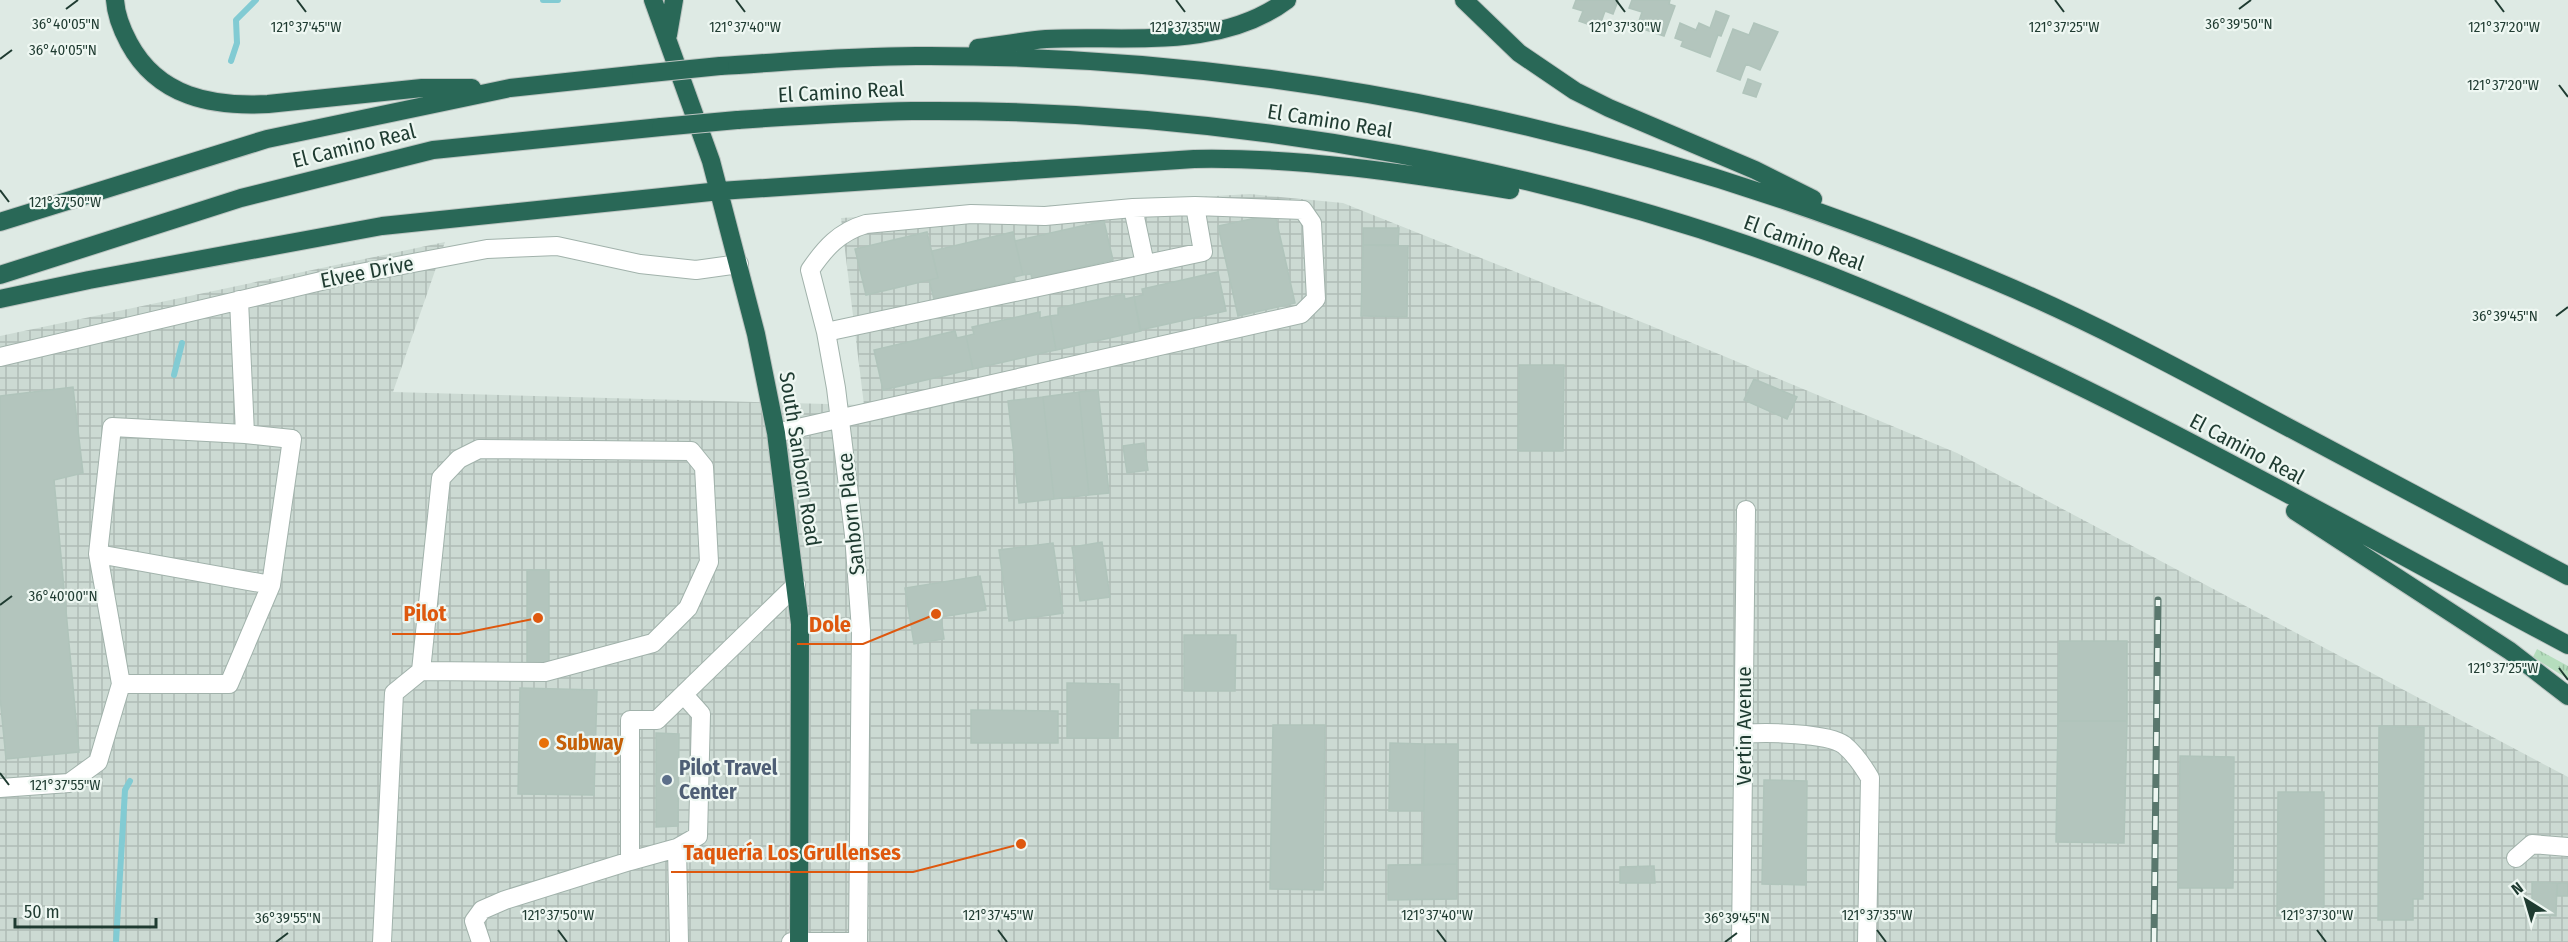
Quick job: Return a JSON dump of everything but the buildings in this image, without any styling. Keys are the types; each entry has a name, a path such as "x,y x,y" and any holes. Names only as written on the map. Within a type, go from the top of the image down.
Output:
{"highway":[{"path":"115,0 123,32 145,67 163,83 177,91 208,102 258,105 422,88 510,88"},
{"name":"South Sanborn Road","path":"653,0 668,37 720,191 739,264 776,433 800,624 799,942"},
{"path":"668,37 674,0"},
{"path":"915,56 1047,39 1128,40 1172,37 1209,31 1250,20 1287,0"},
{"path":"1464,0 1519,53 1575,91 1755,170 1881,234"},
{"name":"El Camino Real","path":"0,222 267,139 510,88 720,66 915,56 1037,58 1160,67 1283,80 1407,101 1528,126 1645,155 1765,192 1881,234 1998,282 2108,333 2568,576"},
{"name":"El Camino Real","path":"0,275 241,198 433,150 737,120 915,111 1033,113 1153,121 1275,134 1515,179 1630,209 1745,245 1861,288 1974,336 2195,446 2568,645"},
{"path":"0,299 89,280 382,226 720,191 1194,159 1241,158 1400,172 1630,209"},
{"path":"2195,446 2510,651 2568,696"}],"street":[{"path":"826,332 1203,252 1195,206"},
{"path":"776,433 1301,314 1316,299 1312,222 1303,210 1195,206 1133,208 1145,264"},
{"name":"Sanborn Place","path":"858,942 861,630 854,535 840,420 826,332 810,270 828,244 854,228 866,224 971,214 1045,216 1133,208"},
{"name":"Elvee Drive","path":"0,357 334,278 487,249 557,246 640,264 696,270 739,264"},
{"path":"238,300 245,434"},
{"path":"0,788 69,783 98,762 120,684 98,554 112,427 245,434 292,439 272,585 229,684 120,684"},
{"path":"382,942 394,693 421,671 545,672 653,643 688,608 709,562 704,467 691,451 479,449 459,459 441,478 421,671"},
{"name":"Vertin Avenue","path":"1741,942 1746,510"},
{"path":"98,554 272,585"},
{"path":"630,861 630,720 657,720 796,585"},
{"path":"481,942 474,921 482,910 505,900 677,848 698,836 701,714 684,695"},
{"path":"1744,734 1811,736 1843,744 1859,760 1870,778 1867,942"},
{"path":"2516,858 2532,844 2568,847"},
{"path":"677,848 679,942"},
{"path":"791,942 858,942"}],"shaded area":[{"path":"1250,194 1343,203 1649,325 1957,453 2568,777 2568,942 0,942 0,336 445,242 393,392 864,405 841,218"}],"green space":[{"path":"2537,649 2568,666 2568,679 2533,657"}],"waterway":[{"path":"231,61 237,43 236,20 256,0"},
{"path":"543,0 558,0"},
{"path":"174,375 182,343"},
{"path":"116,942 125,790 130,781"}],"railway":[{"path":"2154,942 2158,600"}],"place":[{"name":"Dole","path":"936,614"},
{"name":"Pilot","path":"538,618"},
{"name":"Subway","path":"544,743"},
{"name":"Pilot Travel Center","path":"667,780"},
{"name":"Taquería Los Grullenses","path":"1021,844"}]}
